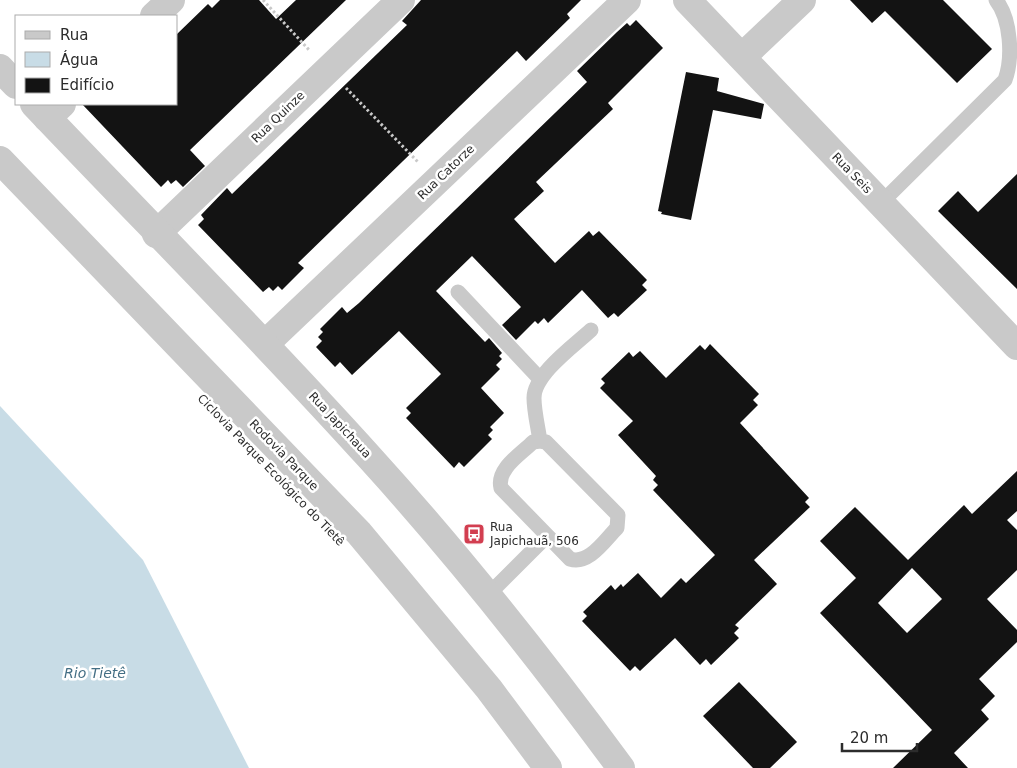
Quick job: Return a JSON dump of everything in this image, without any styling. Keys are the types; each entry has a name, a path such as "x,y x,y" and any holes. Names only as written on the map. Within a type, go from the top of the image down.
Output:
{"street":[{"path":"155,15 170,0"},
{"name":"Rua Quinze","path":"156,234 400,0"},
{"name":"Rua Seis","path":"687,0 1017,346"},
{"path":"742,57 802,0"},
{"name":"Rua Catorze","path":"265,344 437,181 611,5"},
{"path":"0,68 15,84"},
{"name":"Rua Japichaua","path":"48,108 156,234 265,344 373,461 564,691 621,768"},
{"name":"Rodovia Parque","path":"0,160 359,533 489,689 548,768"}],"lane":[{"path":"880,203 1005,80 1009,69 1006,21 1004,9 996,0"},
{"path":"458,292 540,379"},
{"path":"540,440 534,398 540,379 591,330"},
{"path":"540,440 546,442 618,515 619,522 617,528 585,560 570,559 547,536 501,488 499,480 502,472 533,442 540,440"},
{"path":"487,596 547,536"}],"path":[{"path":"263,0 437,181"}],"water":[{"name":"Rio Tietê","path":"0,406 143,560 249,768 0,768"}],"building":[{"path":"220,0 259,0 276,19 296,0 346,0 190,150 205,166 183,187 176,180 171,184 168,180 161,187 83,105 178,105 178,33 208,4 212,8"},
{"path":"421,0 581,0 567,14 570,18 526,61 517,51 403,161 298,263 304,268 282,290 278,286 273,291 269,287 263,292 198,225 204,219 201,215 227,188 232,194 407,25 402,21"},
{"path":"850,0 943,0 992,49 957,83 885,11 872,23"},
{"path":"636,20 663,48 608,103 613,109 536,182 544,191 514,219 555,263 589,231 593,236 599,231 647,280 642,285 647,290 618,317 614,313 608,318 582,290 548,323 544,318 538,324 535,321 516,340 502,325 521,307 472,256 436,291 485,342 489,338 502,353 499,356 502,359 496,365 500,369 481,388 504,413 490,427 493,430 488,435 492,439 464,467 459,462 454,468 406,418 411,413 406,408 441,374 399,331 352,375 340,362 335,367 316,347 322,341 318,337 323,332 320,329 342,307 347,313 359,303 587,82 577,71 627,23 630,26"},
{"path":"686,72 719,78 717,91 764,104 761,119 713,110 691,220 661,214 662,212 658,211"},
{"path":"1017,174 1017,289 938,211 958,191 978,212"},
{"path":"710,344 759,394 753,400 758,405 740,423 809,498 805,502 810,507 754,560 777,584 735,625 739,628 734,633 739,638 711,665 706,659 700,665 675,638 640,671 635,666 630,671 582,621 587,616 583,612 611,585 615,590 621,584 623,587 638,573 661,598 681,578 686,583 715,555 653,490 658,485 653,480 656,476 618,435 633,421 600,388 605,383 601,379 629,352 633,357 640,351 666,378 700,345 705,350"},
{"path":"1017,471 1017,511 1007,520 1017,530 1017,570 987,599 1017,630 1017,642 979,679 995,696 981,710 989,719 954,753 968,768 893,768 932,730 820,613 856,578 820,541 855,507 908,560 964,505 972,514","holes":["912,568 942,599 907,633 878,603"]},
{"path":"739,682 797,742 770,768 753,768 703,716"}],"place":[{"name":"Rua Japichauã, 506","path":"474,534"}]}
